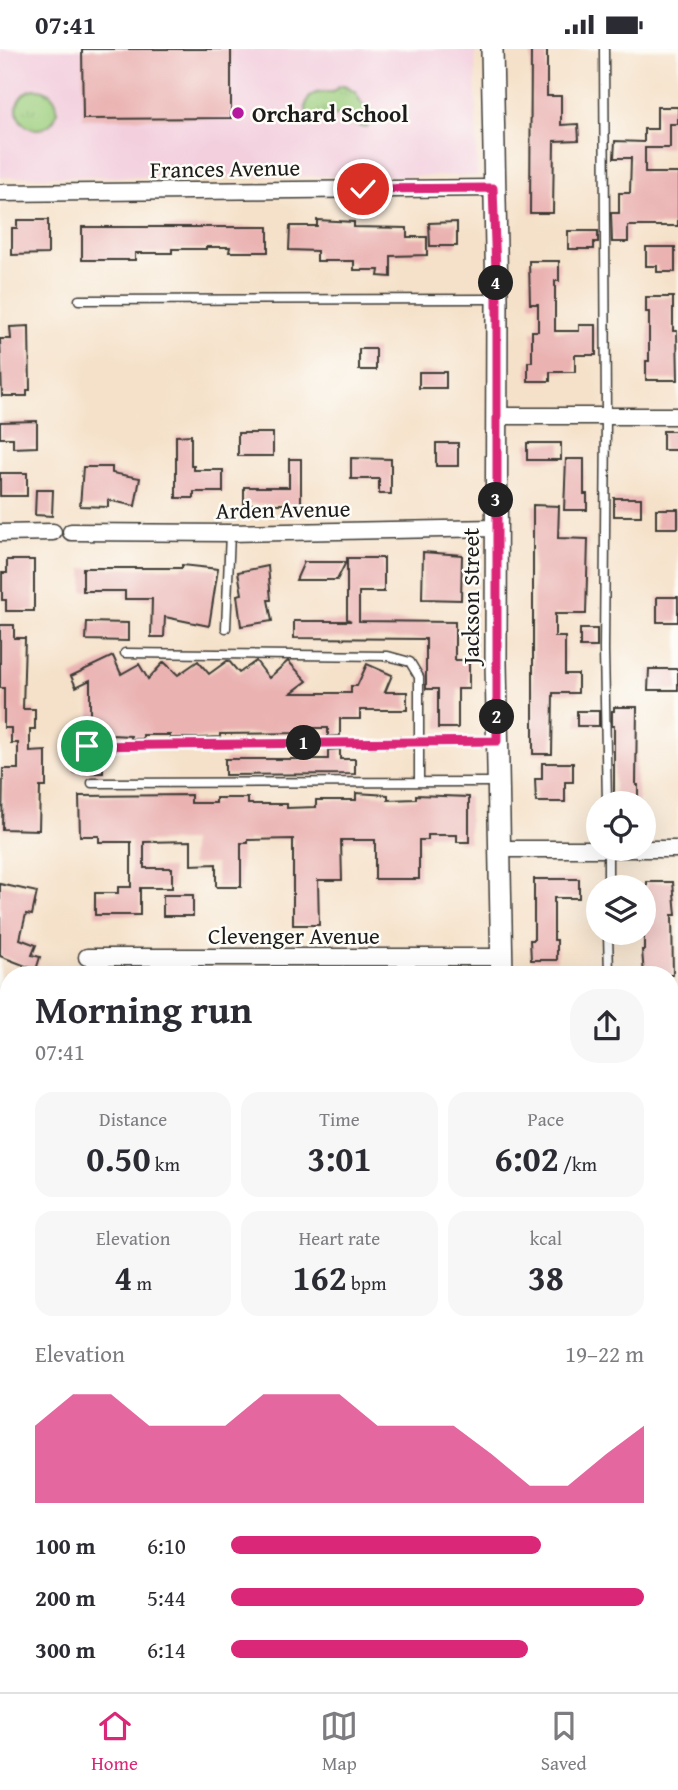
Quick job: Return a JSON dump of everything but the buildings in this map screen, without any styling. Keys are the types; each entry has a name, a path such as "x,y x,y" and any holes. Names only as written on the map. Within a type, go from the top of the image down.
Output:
{"street":[{"name":"Jackson Street","path":"492,49 497,299 497,782 501,966"},
{"name":"Frances Avenue","path":"0,193 493,188"},
{"path":"495,416 678,416"},
{"name":"Arden Avenue","path":"71,532 230,533 496,528"},
{"path":"0,533 53,532"},
{"path":"498,849 586,849"},
{"path":"656,849 678,849"},
{"name":"Clevenger Avenue","path":"87,957 501,966"}],"lane":[{"path":"604,49 604,650 607,791"},
{"path":"79,300 497,299"},
{"path":"226,628 230,533"},
{"path":"125,653 388,656 410,662 419,677 419,782"},
{"path":"87,746 497,741"},
{"path":"92,783 497,782"},
{"path":"608,945 609,966"}],"shaded area":[{"name":"Orchard School","path":"0,49 475,49 477,176 0,177"}],"green space":[{"path":"344,86 355,92 362,104 372,111 373,121 367,127 359,126 344,114 317,122 308,114 306,104 310,97 333,92"},
{"path":"37,89 45,90 51,95 56,101 56,117 51,123 45,128 37,129 29,128 23,123 18,117 17,109 18,101 23,95 29,90"}],"place":[{"name":"Orchard School","path":"238,113"}],"route":[{"path":"87,746 497,741 497,299 493,188 363,189"}]}
